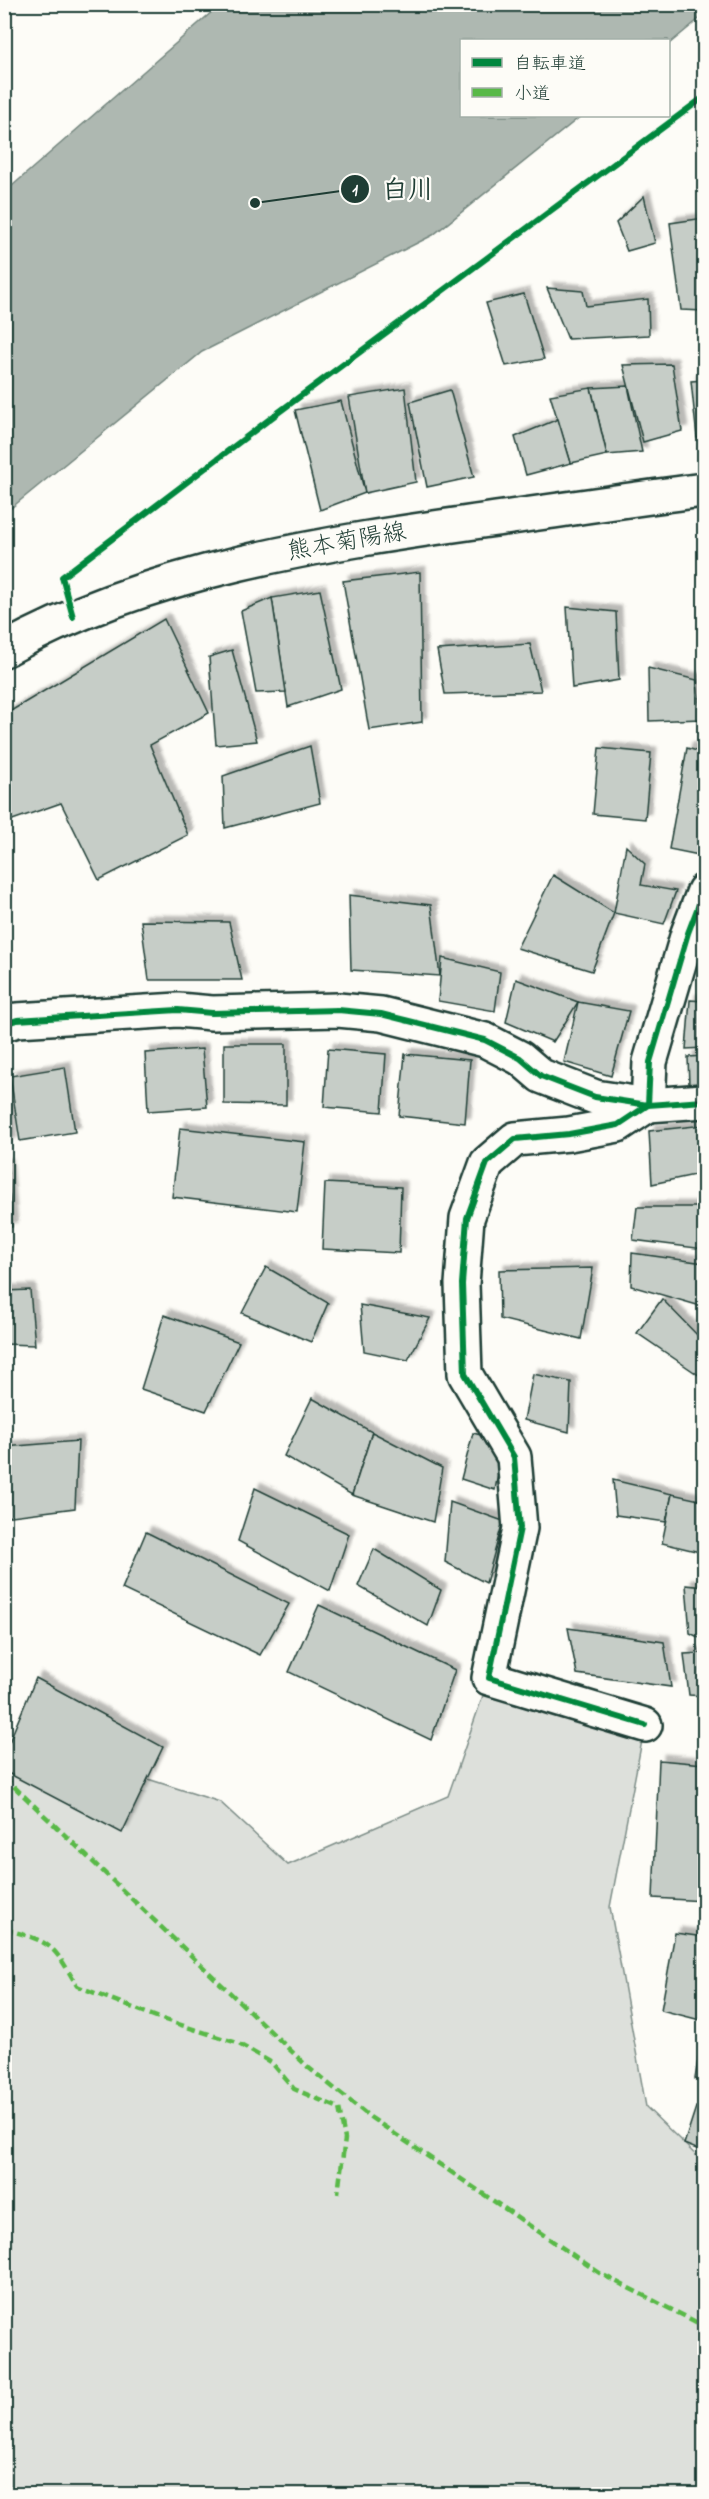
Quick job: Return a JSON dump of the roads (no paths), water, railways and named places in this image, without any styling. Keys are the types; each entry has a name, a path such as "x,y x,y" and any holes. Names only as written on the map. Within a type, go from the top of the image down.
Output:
{"street":[{"name":"熊本菊陽線","path":"4,650 34,633 73,617 175,580 308,548 705,490"},
{"path":"648,1104 650,1062 688,933 705,891"},
{"path":"4,1024 17,1020 178,1010 212,1013 338,1010 381,1014 436,1025 485,1040 520,1058 541,1076 595,1097 648,1104 705,1101"},
{"path":"645,1725 489,1678 520,1528 518,1490 514,1457 465,1374 462,1284 466,1218 487,1163 515,1139 569,1134 618,1125 648,1104"}],"place":[{"name":"白川","path":"255,203"}]}
